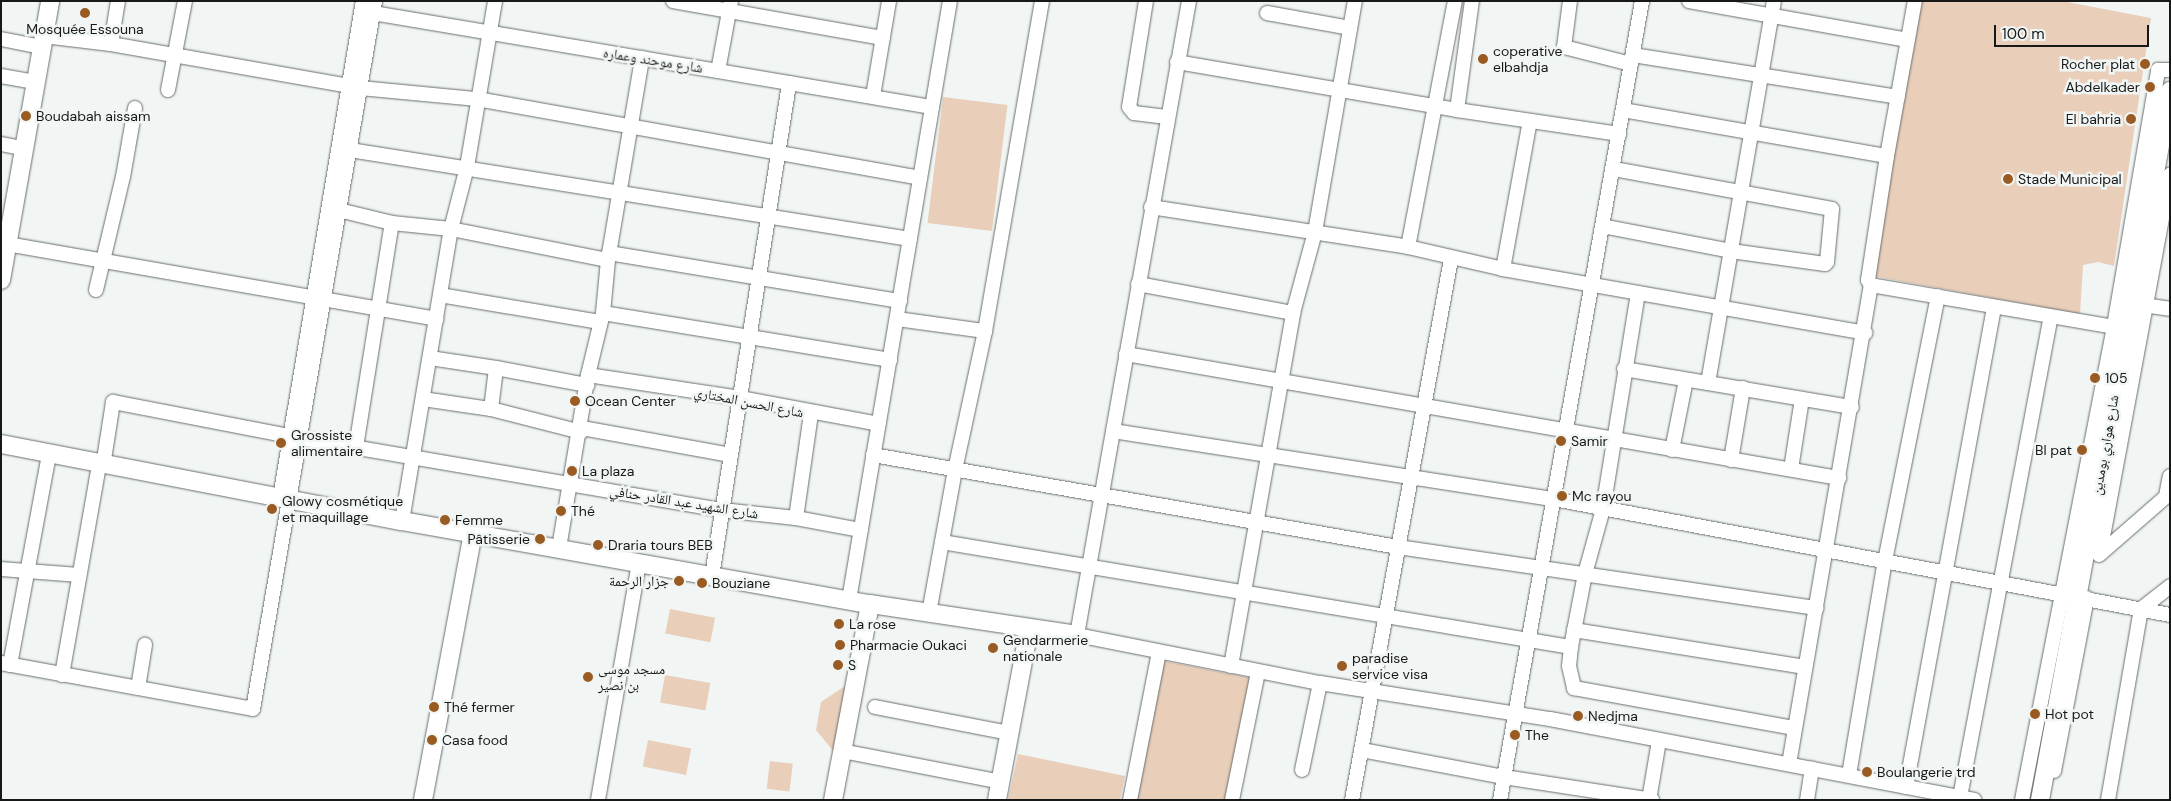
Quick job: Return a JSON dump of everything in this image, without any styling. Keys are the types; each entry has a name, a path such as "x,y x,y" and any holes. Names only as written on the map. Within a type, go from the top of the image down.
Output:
{"main road":[{"path":"1,280 7,244 6,222 36,82 50,1"},
{"name":"شارع هواري بومدين","path":"2040,800 2075,596 2083,568 2120,327 2138,304 2169,101"},
{"path":"1,444 101,465 402,521 870,604 1076,635"},
{"path":"423,800 477,534"},
{"path":"435,800 477,534"},
{"path":"833,800 870,604"},
{"path":"997,800 1029,629"}],"street":[{"path":"111,44 118,1"},
{"path":"168,90 186,1"},
{"path":"402,521 451,229 467,167 495,1"},
{"path":"673,1 730,6 883,38"},
{"path":"873,96 889,1"},
{"path":"849,600 950,1"},
{"path":"930,614 955,470 986,331 1042,1"},
{"path":"1146,1 1129,107 1134,113 1167,117"},
{"path":"1189,1 1176,62 1076,635 1258,672 1516,713 1967,798 1999,582 2051,317"},
{"path":"1231,666 1293,313 1315,232 1355,1"},
{"path":"1408,247 1455,1"},
{"path":"1457,110 1472,1"},
{"path":"1570,1 1564,47 1632,59 1898,97"},
{"path":"1500,800 1593,286 1642,1"},
{"path":"1689,1 1907,40"},
{"path":"1708,382 1774,1"},
{"path":"1789,764 1865,333 1871,285 1868,280 1914,1"},
{"path":"49,455 27,574 6,664 253,709 285,499 355,87 366,4"},
{"name":"شارع موحند وعماره","path":"366,4 489,33 932,106"},
{"path":"718,71 730,6"},
{"path":"1267,13 1350,28"},
{"path":"1,39 111,44 175,58 355,87 477,99 630,128 920,178"},
{"path":"559,548 581,430 588,380 601,318 609,256 642,58"},
{"path":"1176,62 1457,110 1619,134"},
{"path":"2049,800 2075,596 2120,327 2158,70 2170,70"},
{"path":"1,76 36,82"},
{"path":"712,576 789,83"},
{"path":"319,300 350,150 355,87"},
{"path":"96,290 123,177 135,108"},
{"path":"1623,110 1750,135 1887,156"},
{"path":"1503,269 1530,121"},
{"path":"1,144 22,148"},
{"path":"350,150 620,191 910,239"},
{"path":"1602,226 1730,251 1825,264 1827,262 1832,209 1613,169"},
{"path":"2100,553 2138,304 2170,174"},
{"path":"1151,207 1408,247 1450,259 1593,286 1865,333"},
{"path":"339,210 392,222 451,229 609,256 759,276 900,301"},
{"path":"356,447 392,222"},
{"path":"7,244 436,319"},
{"path":"1352,800 1374,689 1385,618 1450,259"},
{"path":"1138,284 1293,313"},
{"path":"1871,285 2051,317 2120,327"},
{"path":"1638,293 1624,369 1616,439 1602,509 1585,574 1571,647 1569,666 1574,688 1794,728"},
{"path":"440,295 890,360"},
{"path":"1849,775 1886,561 1938,296"},
{"path":"2138,304 2170,309"},
{"path":"1906,787 1948,573 1994,307"},
{"path":"897,318 986,331"},
{"path":"1126,354 1839,478"},
{"name":"شارع الحسن المختاري","path":"430,358 588,380 740,398 811,414 879,424"},
{"path":"491,409 496,368"},
{"path":"1624,369 1674,375 1686,380 1708,382 1852,408"},
{"path":"1672,450 1686,380"},
{"path":"1731,460 1743,388"},
{"path":"423,399 491,409 581,430 731,455"},
{"path":"1791,469 1802,399"},
{"name":"شارع الشهيد عبد القادر حنافي","path":"101,465 113,402 296,437 570,484 722,510 796,518 861,530"},
{"path":"796,518 811,414"},
{"path":"1113,431 1554,499 2170,615"},
{"path":"873,455 1398,547 1541,570 1585,574 1817,608"},
{"path":"62,675 79,575 101,465"},
{"path":"2083,568 2168,494 2170,476"},
{"path":"942,542 1089,564 1385,618 1571,647"},
{"path":"598,800 639,562"},
{"path":"1,569 27,574 79,575"},
{"path":"2108,800 2141,609 2170,586"},
{"path":"2022,800 2075,596"},
{"path":"1574,630 1805,667"},
{"path":"138,688 145,645"},
{"path":"1130,800 1159,652"},
{"path":"1232,800 1258,672"},
{"path":"1302,770 1320,683"},
{"path":"875,707 1010,733"},
{"path":"1362,750 1504,777 1650,800 1660,741"},
{"path":"842,751 1001,782"},
{"path":"1807,800 1812,768"}],"shaded area":[{"name":"Stade Municipal","path":"1919,1 2062,1 2151,18 2114,266 2098,262 2083,265 2080,314 1872,276"},
{"path":"943,97 1008,105 992,231 928,223"},
{"path":"670,609 715,618 710,642 665,634"},
{"path":"1164,661 1255,679 1232,800 1137,800"},
{"path":"665,675 710,683 705,711 660,703"},
{"path":"845,686 834,752 816,730 821,702"},
{"path":"648,740 691,748 686,775 643,767"},
{"path":"1018,754 1125,776 1120,800 1008,800"},
{"path":"770,761 793,764 789,792 767,789"}],"place":[{"name":"Mosquée Essouna","path":"85,13"},
{"name":"coperative elbahdja","path":"1483,59"},
{"name":"Rocher plat","path":"2145,64"},
{"name":"Abdelkader","path":"2150,87"},
{"name":"Boudabah aissam","path":"26,116"},
{"name":"El bahria","path":"2131,119"},
{"name":"Stade Municipal","path":"2008,179"},
{"name":"105","path":"2095,378"},
{"name":"Ocean Center","path":"575,401"},
{"name":"Samir","path":"1561,441"},
{"name":"Grossiste alimentaire","path":"281,443"},
{"name":"Bl pat","path":"2082,450"},
{"name":"La plaza","path":"572,471"},
{"name":"Mc rayou","path":"1562,496"},
{"name":"Glowy cosmétique et maquillage","path":"272,509"},
{"name":"Thé","path":"561,511"},
{"name":"Femme","path":"445,520"},
{"name":"Pâtisserie","path":"540,539"},
{"name":"Draria tours BEB","path":"598,545"},
{"name":"جزار الرحمة","path":"679,581"},
{"name":"Bouziane","path":"702,583"},
{"name":"La rose","path":"839,624"},
{"name":"Pharmacie Oukaci","path":"840,645"},
{"name":"Gendarmerie nationale","path":"993,648"},
{"name":"S","path":"838,665"},
{"name":"paradise service visa","path":"1342,666"},
{"name":"مسجد موسى بن نصير","path":"588,677"},
{"name":"Thé fermer","path":"434,707"},
{"name":"Hot pot","path":"2035,714"},
{"name":"Nedjma","path":"1578,716"},
{"name":"The","path":"1515,735"},
{"name":"Casa food","path":"432,740"},
{"name":"Boulangerie trd","path":"1867,772"}]}
